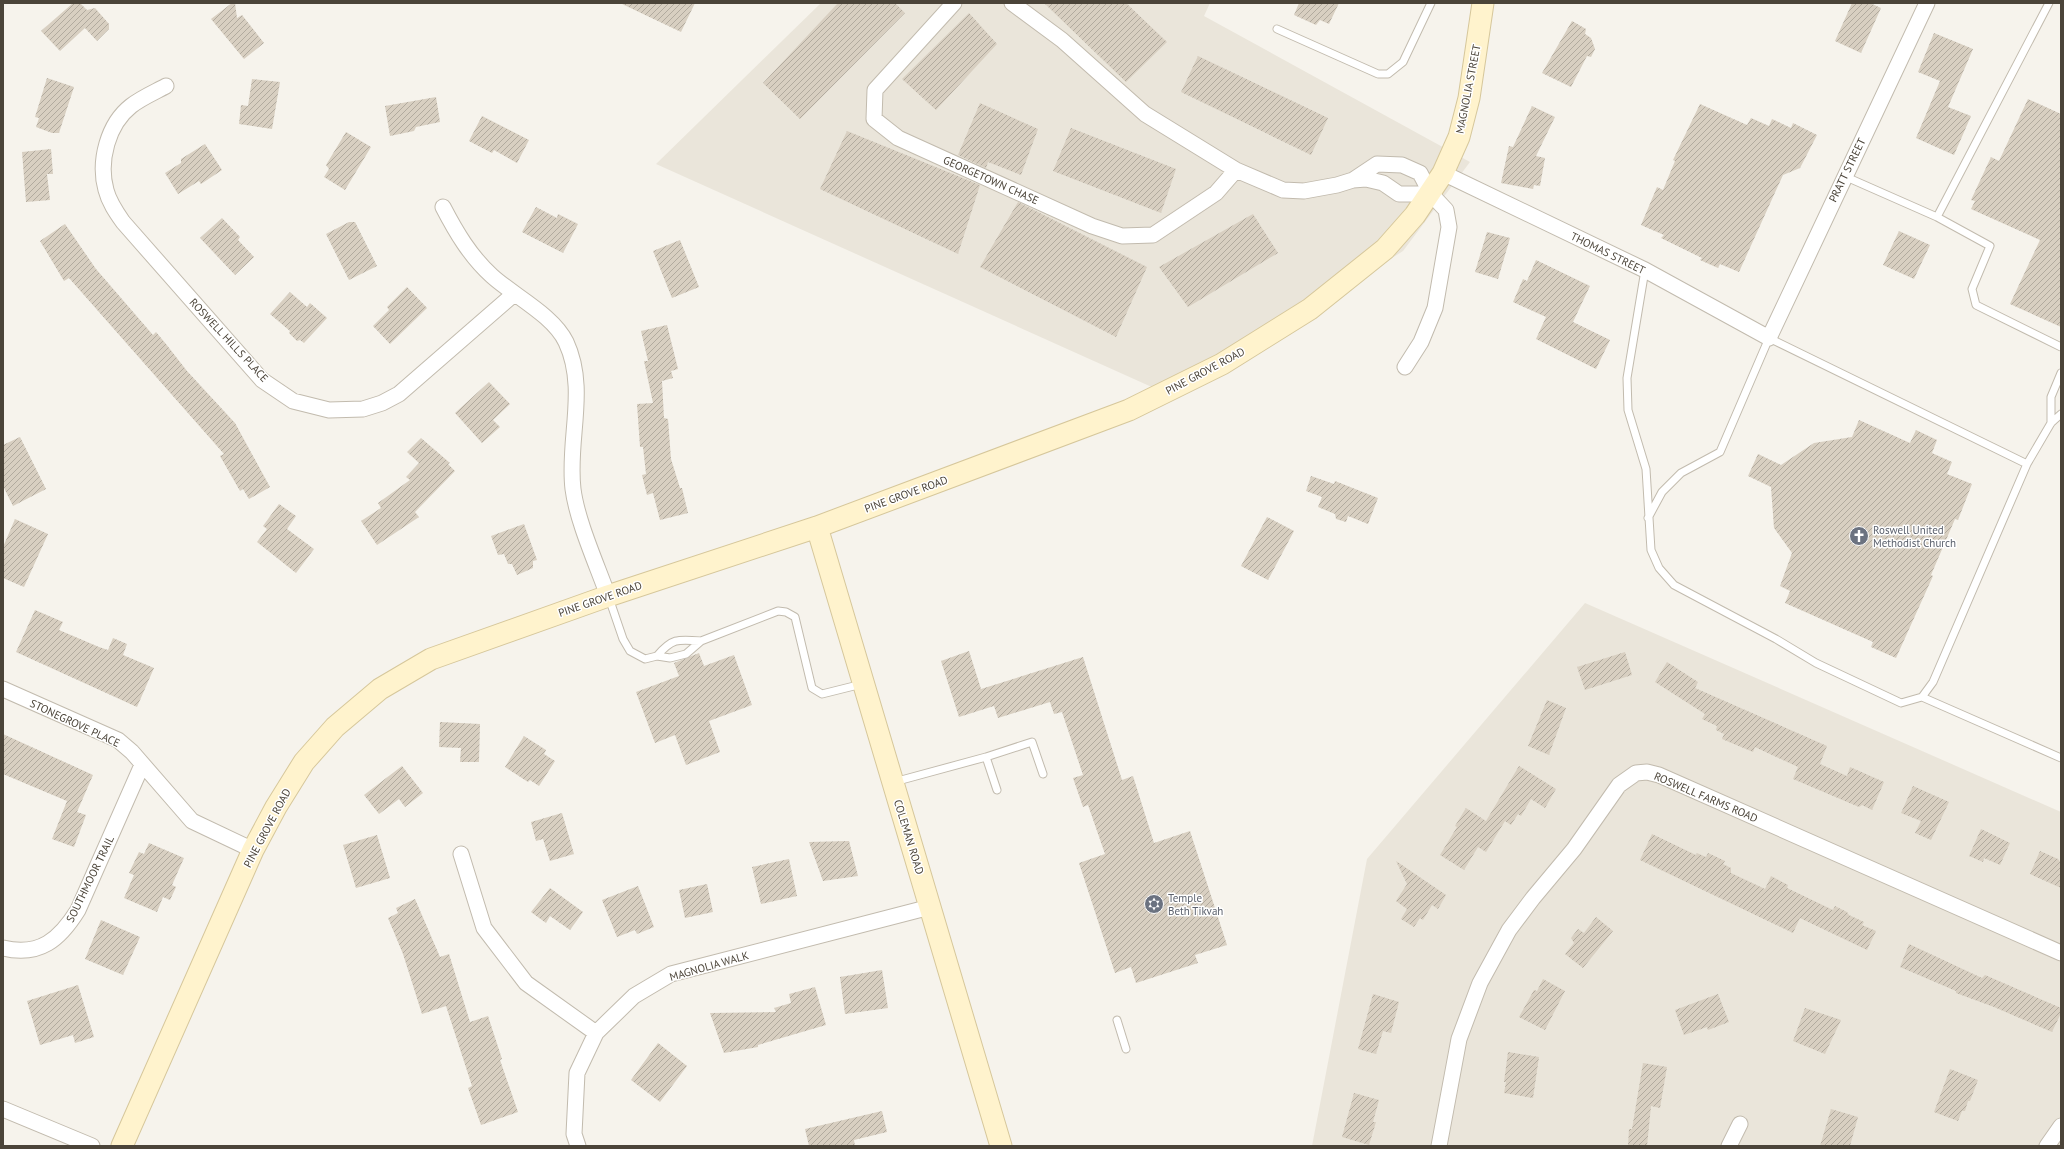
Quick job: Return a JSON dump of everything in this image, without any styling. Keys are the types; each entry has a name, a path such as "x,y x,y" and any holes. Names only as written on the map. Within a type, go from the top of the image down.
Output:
{"main road":[{"name":"MAGNOLIA STREET","path":"1310,309 1385,249 1403,231 1430,194 1443,173 1459,138 1467,105 1483,3"},
{"name":"PINE GROVE ROAD","path":"122,1146 254,850 276,807 304,762 335,727 380,689 431,659 608,596 817,527 1129,410 1222,364 1310,309"},
{"name":"COLEMAN ROAD","path":"817,527 1001,1146"}],"street":[{"name":"GEORGETOWN CHASE","path":"954,3 875,90 874,119 898,138 1092,226 1122,236 1153,235 1216,193 1236,170"},
{"path":"1012,3 1062,40 1145,114 1236,170 1283,190 1304,191 1323,189 1353,180 1366,179 1383,183 1399,194 1430,194"},
{"name":"PRATT STREET","path":"1769,338 1844,176 1927,3"},
{"name":"ROSWELL HILLS PLACE","path":"166,86 131,106 120,118 110,134 105,152 103,172 106,189 112,205 123,222 262,380 293,400 329,410 363,408 382,403 399,394 514,294"},
{"path":"1353,180 1377,164 1402,165 1420,173 1430,194 1446,210 1449,227 1435,308 1421,342 1405,366"},
{"name":"THOMAS STREET","path":"1443,173 1645,270 1769,338"},
{"path":"442,207 456,232 472,255 491,276 552,324 564,340 572,357 577,385 572,466 573,490 578,512 608,596"},
{"name":"STONEGROVE PLACE","path":"3,690 118,740 132,752 192,821 254,850"},
{"name":"SOUTHMOOR TRAIL","path":"3,948 27,950 46,946 65,930 78,910 142,765"},
{"name":"ROSWELL FARMS ROAD","path":"1439,1146 1459,1040 1480,983 1517,919 1574,849 1619,785 1636,773 1647,772 1659,775 2061,953"},
{"path":"461,854 484,928 526,983 596,1034"},
{"name":"MAGNOLIA WALK","path":"578,1146 574,1134 577,1073 596,1034 634,996 671,974 930,908"},
{"path":"3,1109 92,1146"},
{"path":"1729,1146 1740,1124"},
{"path":"2047,1146 2061,1126"}],"lane":[{"path":"1277,29 1378,74 1388,74 1403,62 1431,3"},
{"path":"1937,217 2049,3"},
{"path":"1844,176 1937,217 1990,246 1972,290 1976,305 2061,347"},
{"path":"1645,270 1626,378 1628,410 1646,469 1650,550 1660,568 1674,585 1776,639 1816,663 1901,703 1922,697 1933,682 2027,464 2051,423 2061,414"},
{"path":"1648,518 1662,492 1681,473 1720,452 1769,338 2027,464"},
{"path":"2051,423 2051,397 2061,373"},
{"path":"608,596 623,638 630,651 645,659 656,656 670,658 686,654 701,641 778,611 786,612 795,617 812,688 822,694 864,684"},
{"path":"656,656 668,644 683,639 701,641"},
{"path":"1922,697 2061,758"},
{"path":"893,782 986,757 1032,742 1043,774"},
{"path":"986,757 997,790"},
{"path":"1117,1020 1126,1049"}],"shaded area":[{"path":"821,3 1210,3 1204,16 1470,162 1403,251 1174,397 656,164"},
{"path":"1585,603 2061,812 2061,1146 1312,1146 1367,859"}],"building":[{"path":"73,3 80,3 87,10 95,8 109,24 109,29 97,41 85,28 60,51 41,31"},
{"path":"232,3 235,3 237,18 242,15 264,43 244,59 211,19"},
{"path":"620,3 695,3 681,32"},
{"path":"838,3 895,3 905,13 800,119 763,83"},
{"path":"1044,3 1126,3 1167,42 1126,82"},
{"path":"1299,3 1339,3 1329,24 1320,20 1316,25 1294,15"},
{"path":"1852,3 1870,3 1881,8 1861,53 1835,41"},
{"path":"969,13 997,44 936,110 902,79"},
{"path":"1572,21 1586,29 1585,34 1591,38 1595,49 1591,57 1587,56 1571,87 1542,73"},
{"path":"1934,33 1973,49 1948,107 1971,116 1954,155 1916,138 1940,81 1918,72"},
{"path":"1198,56 1328,118 1311,155 1181,92"},
{"path":"47,78 74,87 59,133 52,133 36,127 39,118 35,117"},
{"path":"252,79 280,82 272,129 239,124 241,105 248,106"},
{"path":"436,97 440,122 416,127 414,131 390,136 385,106"},
{"path":"2028,99 2061,114 2061,327 2010,304 2040,240 1971,209 1975,201 1971,200 1991,157 1999,161"},
{"path":"980,103 1038,129 1021,175 988,162 986,168 958,155"},
{"path":"1700,104 1747,125 1751,118 1769,126 1772,119 1791,128 1793,123 1817,135 1800,168 1783,175 1739,272 1720,264 1718,268 1700,260 1702,258 1661,238 1664,235 1641,225 1657,187 1663,190 1675,161 1673,160"},
{"path":"1532,106 1555,117 1536,156 1545,158 1540,186 1534,185 1533,189 1501,183 1509,146 1513,147"},
{"path":"482,116 529,140 517,163 494,150 492,153 469,141"},
{"path":"1071,128 1176,169 1161,213 1053,171"},
{"path":"847,131 980,185 958,254 820,189"},
{"path":"346,132 371,147 345,190 324,177 329,169 326,165"},
{"path":"205,144 222,170 201,184 199,181 178,194 165,173 181,163 181,159"},
{"path":"51,149 53,174 47,174 50,200 26,202 22,152"},
{"path":"1018,202 1147,267 1116,337 980,267"},
{"path":"536,207 557,218 558,214 578,224 563,253 522,232"},
{"path":"1253,214 1278,253 1188,307 1159,267"},
{"path":"222,218 240,237 238,240 254,257 235,275 200,238"},
{"path":"349,222 355,222 377,266 349,280 326,234"},
{"path":"65,224 96,269 153,335 156,332 187,371 235,423 270,487 249,499 243,489 240,491 220,456 224,454 69,278 64,281 40,241"},
{"path":"1899,231 1930,245 1914,279 1883,265"},
{"path":"1487,232 1510,238 1498,279 1475,272"},
{"path":"680,240 699,287 672,298 653,251"},
{"path":"1536,260 1590,286 1573,322 1610,340 1596,369 1536,339 1546,317 1513,302 1523,279 1527,281"},
{"path":"407,287 427,308 390,344 373,326 389,310 387,307"},
{"path":"290,292 307,307 310,303 327,318 304,343 300,340 297,341 289,333 290,331 270,314"},
{"path":"667,325 678,369 671,371 673,378 662,381 664,418 668,419 671,459 680,488 682,488 688,513 660,520 653,493 647,495 642,475 646,474 643,447 640,447 637,404 653,403 644,361 648,361 641,331"},
{"path":"489,382 510,404 493,420 500,427 482,443 455,413"},
{"name":"Roswell United Methodist Church","path":"1859,420 1910,443 1916,430 1937,440 1932,453 1952,462 1947,474 1972,484 1958,520 1955,519 1931,575 1933,576 1896,658 1871,647 1873,642 1785,603 1790,591 1780,586 1792,553 1774,528 1771,487 1748,476 1758,454 1781,465 1814,443 1852,437"},
{"path":"20,437 46,489 13,506 3,486 3,445"},
{"path":"421,438 450,463 448,464 455,471 415,512 419,517 377,545 361,521 381,508 378,503 410,480 406,477 419,463 407,452"},
{"path":"1311,476 1334,484 1335,481 1378,498 1368,524 1348,516 1346,522 1336,519 1335,514 1318,507 1322,497 1306,491"},
{"path":"279,504 296,516 287,529 314,549 296,573 257,542 267,529 263,526"},
{"path":"1267,517 1294,531 1268,580 1241,566"},
{"path":"15,519 48,534 24,587 3,578 3,547"},
{"path":"524,524 537,560 533,561 533,568 517,575 512,564 508,564 504,554 498,555 491,536"},
{"path":"35,610 63,622 59,630 99,647 108,650 113,638 127,644 123,655 154,668 137,707 16,652"},
{"path":"969,651 981,689 1083,657 1122,780 1133,776 1154,843 1190,831 1227,945 1195,955 1198,963 1136,983 1131,967 1115,973 1079,863 1105,854 1088,805 1083,807 1073,778 1083,775 1062,712 1054,714 1050,702 998,718 994,706 959,717 941,661"},
{"path":"1625,652 1632,675 1585,690 1577,667"},
{"path":"699,653 704,666 734,655 752,705 709,721 720,752 686,765 675,735 655,743 636,692 679,676 674,663"},
{"path":"1667,662 1698,682 1695,688 1827,746 1820,764 1847,776 1850,767 1884,782 1872,810 1862,805 1859,807 1793,779 1798,767 1755,747 1753,752 1722,739 1724,734 1716,730 1717,726 1702,719 1705,714 1655,682"},
{"path":"1547,700 1566,708 1549,755 1528,746"},
{"path":"440,722 480,724 479,762 460,762 461,748 439,747"},
{"path":"3,734 93,775 77,812 86,815 74,847 52,839 67,801 3,774"},
{"path":"524,736 546,750 544,754 555,761 539,786 530,780 528,782 505,767"},
{"path":"402,766 423,793 405,807 399,799 379,814 364,795"},
{"path":"1519,766 1556,789 1545,808 1531,799 1521,816 1518,814 1511,825 1505,821 1486,852 1478,847 1464,870 1440,855 1457,827 1455,826 1466,808 1486,821"},
{"path":"1913,786 1949,802 1931,840 1915,833 1921,821 1901,813"},
{"path":"562,813 574,854 550,861 543,839 536,841 531,822"},
{"path":"1981,829 2010,843 2000,865 1984,858 1983,862 1969,856"},
{"path":"1652,834 1696,855 1697,853 1706,857 1708,853 1725,861 1723,864 1731,868 1731,873 1765,889 1771,876 1788,885 1787,888 1833,910 1835,906 1847,912 1849,915 1864,922 1862,925 1876,931 1867,950 1800,918 1793,933 1640,860"},
{"path":"377,835 390,878 356,888 343,845"},
{"path":"849,841 858,876 823,881 809,842"},
{"path":"149,843 184,858 172,885 176,887 170,900 163,897 157,912 124,898 134,875 129,873 139,852 144,854"},
{"path":"2040,851 2058,859 2061,863 2061,888 2030,874"},
{"path":"789,859 797,896 761,904 752,867"},
{"path":"1396,861 1446,895 1438,909 1432,905 1423,920 1420,918 1414,927 1401,919 1407,909 1396,901 1407,884"},
{"path":"707,884 713,912 685,918 679,890"},
{"path":"638,886 654,927 637,934 635,930 617,937 602,900"},
{"path":"550,888 583,912 570,930 550,916 546,923 531,912"},
{"path":"415,899 440,957 449,954 470,1022 488,1016 502,1059 500,1060 518,1112 481,1125 468,1088 472,1086 446,1006 422,1014 403,954 388,918 398,913 396,908"},
{"path":"1596,917 1613,931 1583,968 1565,954 1574,943 1571,938 1578,929 1584,933"},
{"path":"101,920 140,937 123,975 85,959"},
{"path":"1909,944 1982,978 1985,975 2061,1008 2061,1013 2052,1032 1994,1007 1956,993 1956,991 1900,967"},
{"path":"882,970 888,1008 845,1014 840,977"},
{"path":"1543,979 1565,991 1545,1030 1519,1017 1534,990 1537,991"},
{"path":"78,985 94,1037 75,1043 73,1035 40,1045 27,1001"},
{"path":"815,987 826,1025 758,1045 758,1047 724,1053 710,1013 776,1012 774,1008 791,1003 789,994"},
{"path":"1373,994 1399,1002 1391,1033 1383,1031 1376,1054 1358,1049"},
{"path":"1718,994 1729,1022 1708,1030 1707,1027 1684,1035 1675,1010"},
{"path":"1805,1008 1841,1020 1825,1054 1793,1041"},
{"path":"658,1043 687,1066 660,1102 631,1080"},
{"path":"1508,1052 1539,1057 1533,1098 1504,1093"},
{"path":"1643,1063 1667,1067 1660,1108 1651,1106 1647,1146 1628,1146 1629,1129 1632,1129"},
{"path":"1950,1069 1978,1080 1970,1101 1968,1101 1965,1111 1962,1111 1958,1121 1934,1112"},
{"path":"1354,1093 1379,1100 1373,1122 1376,1122 1369,1145 1342,1137"},
{"path":"1831,1109 1858,1117 1850,1146 1820,1146"},
{"path":"882,1111 887,1132 854,1140 855,1146 809,1146 805,1129"}],"place":[{"name":"Roswell United Methodist Church","path":"1859,536"},
{"name":"Temple Beth Tikvah","path":"1154,904"}]}
